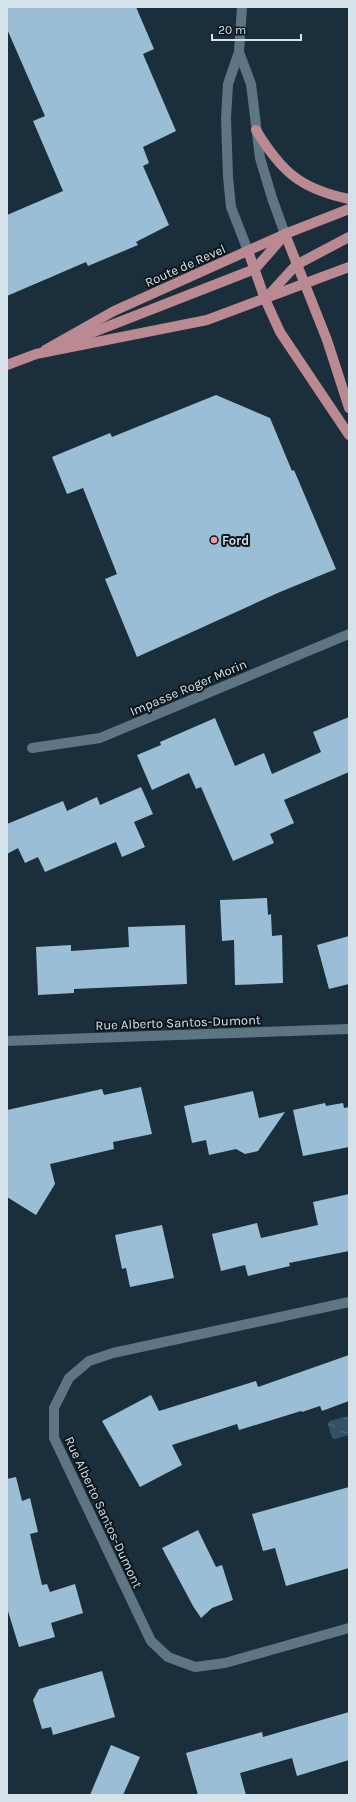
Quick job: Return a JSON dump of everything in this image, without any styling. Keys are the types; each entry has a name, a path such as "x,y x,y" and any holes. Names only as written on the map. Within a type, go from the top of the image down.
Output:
{"main road":[{"path":"256,130 270,152 294,177 308,187 333,196 349,199"},
{"name":"Route de Revel","path":"7,365 36,354 114,310 285,234 349,209"},
{"path":"36,354 196,294 255,269 285,234 327,340 349,408"},
{"path":"265,299 296,265 349,238"},
{"path":"248,251 265,299 280,332 349,434"},
{"name":"Route de Revel","path":"36,354 207,320 305,285 349,267"}],"street":[{"path":"242,7 239,52 228,84 226,118 228,177 231,208 248,251"},
{"path":"239,52 251,84 260,158 285,234"},
{"name":"Impasse Roger Morin","path":"32,748 100,738 349,634"},
{"name":"Rue Alberto Santos-Dumont","path":"7,1041 349,1029"},
{"name":"Rue Alberto Santos-Dumont","path":"349,1302 113,1353 89,1361 69,1378 54,1408 54,1438 151,1641 168,1658 195,1667 225,1662 349,1628"}],"water":[{"path":"349,1416 349,1435 335,1439 332,1438 328,1425 329,1421"}],"building":[{"path":"7,7 136,7 154,49 143,54 176,131 143,147 149,163 143,166 169,225 136,242 138,245 88,266 86,262 7,296 7,215 63,191 33,121 45,116 7,29"},
{"name":"Ford","path":"216,395 270,418 336,569 280,592 137,657 105,579 117,574 83,488 67,494 52,457 110,433 112,437"},
{"path":"349,717 349,772 284,800 294,823 270,834 274,843 233,861 201,787 196,789 189,773 152,790 137,755 161,745 160,742 215,718 235,766 264,753 272,774 321,752 313,732"},
{"path":"141,787 153,814 134,822 145,847 122,857 116,842 45,872 38,857 25,863 18,848 7,854 7,824 63,801 67,811 97,797 100,805"},
{"path":"267,898 268,915 271,914 272,936 282,935 283,983 235,985 234,940 222,941 220,900"},
{"path":"185,925 187,984 74,989 74,993 38,995 36,947 71,945 71,951 129,947 128,927"},
{"path":"349,936 349,984 329,989 317,945"},
{"path":"141,1087 152,1134 113,1142 114,1149 50,1164 55,1184 36,1215 7,1197 7,1110 102,1089 104,1095"},
{"path":"253,1091 259,1118 285,1112 258,1151 245,1154 236,1149 209,1155 206,1140 192,1143 184,1106"},
{"path":"325,1103 326,1106 343,1103 344,1108 349,1107 349,1147 303,1156 293,1110"},
{"path":"349,1194 349,1251 289,1263 290,1266 248,1276 245,1265 221,1271 212,1234 257,1223 261,1238 318,1225 313,1202"},
{"path":"162,1225 174,1278 130,1287 126,1268 122,1269 115,1235"},
{"path":"349,1355 349,1401 322,1411 320,1406 239,1430 237,1424 172,1445 182,1465 140,1487 102,1421 151,1395 159,1411 256,1381 258,1387"},
{"path":"16,1477 22,1501 30,1498 38,1532 30,1534 42,1585 47,1584 50,1592 75,1584 83,1613 51,1623 55,1637 19,1647 7,1608 7,1479"},
{"path":"349,1487 349,1568 286,1586 275,1548 263,1551 252,1514"},
{"path":"198,1530 216,1567 222,1565 233,1600 212,1608 201,1618 162,1548"},
{"path":"102,1671 115,1717 53,1735 51,1727 42,1729 33,1700 39,1689"},
{"path":"349,1712 349,1760 297,1776 292,1758 240,1773 246,1795 198,1795 186,1753 262,1732 263,1737"},
{"path":"111,1745 140,1757 123,1795 90,1795"}],"place":[{"name":"Ford","path":"214,540"}]}
